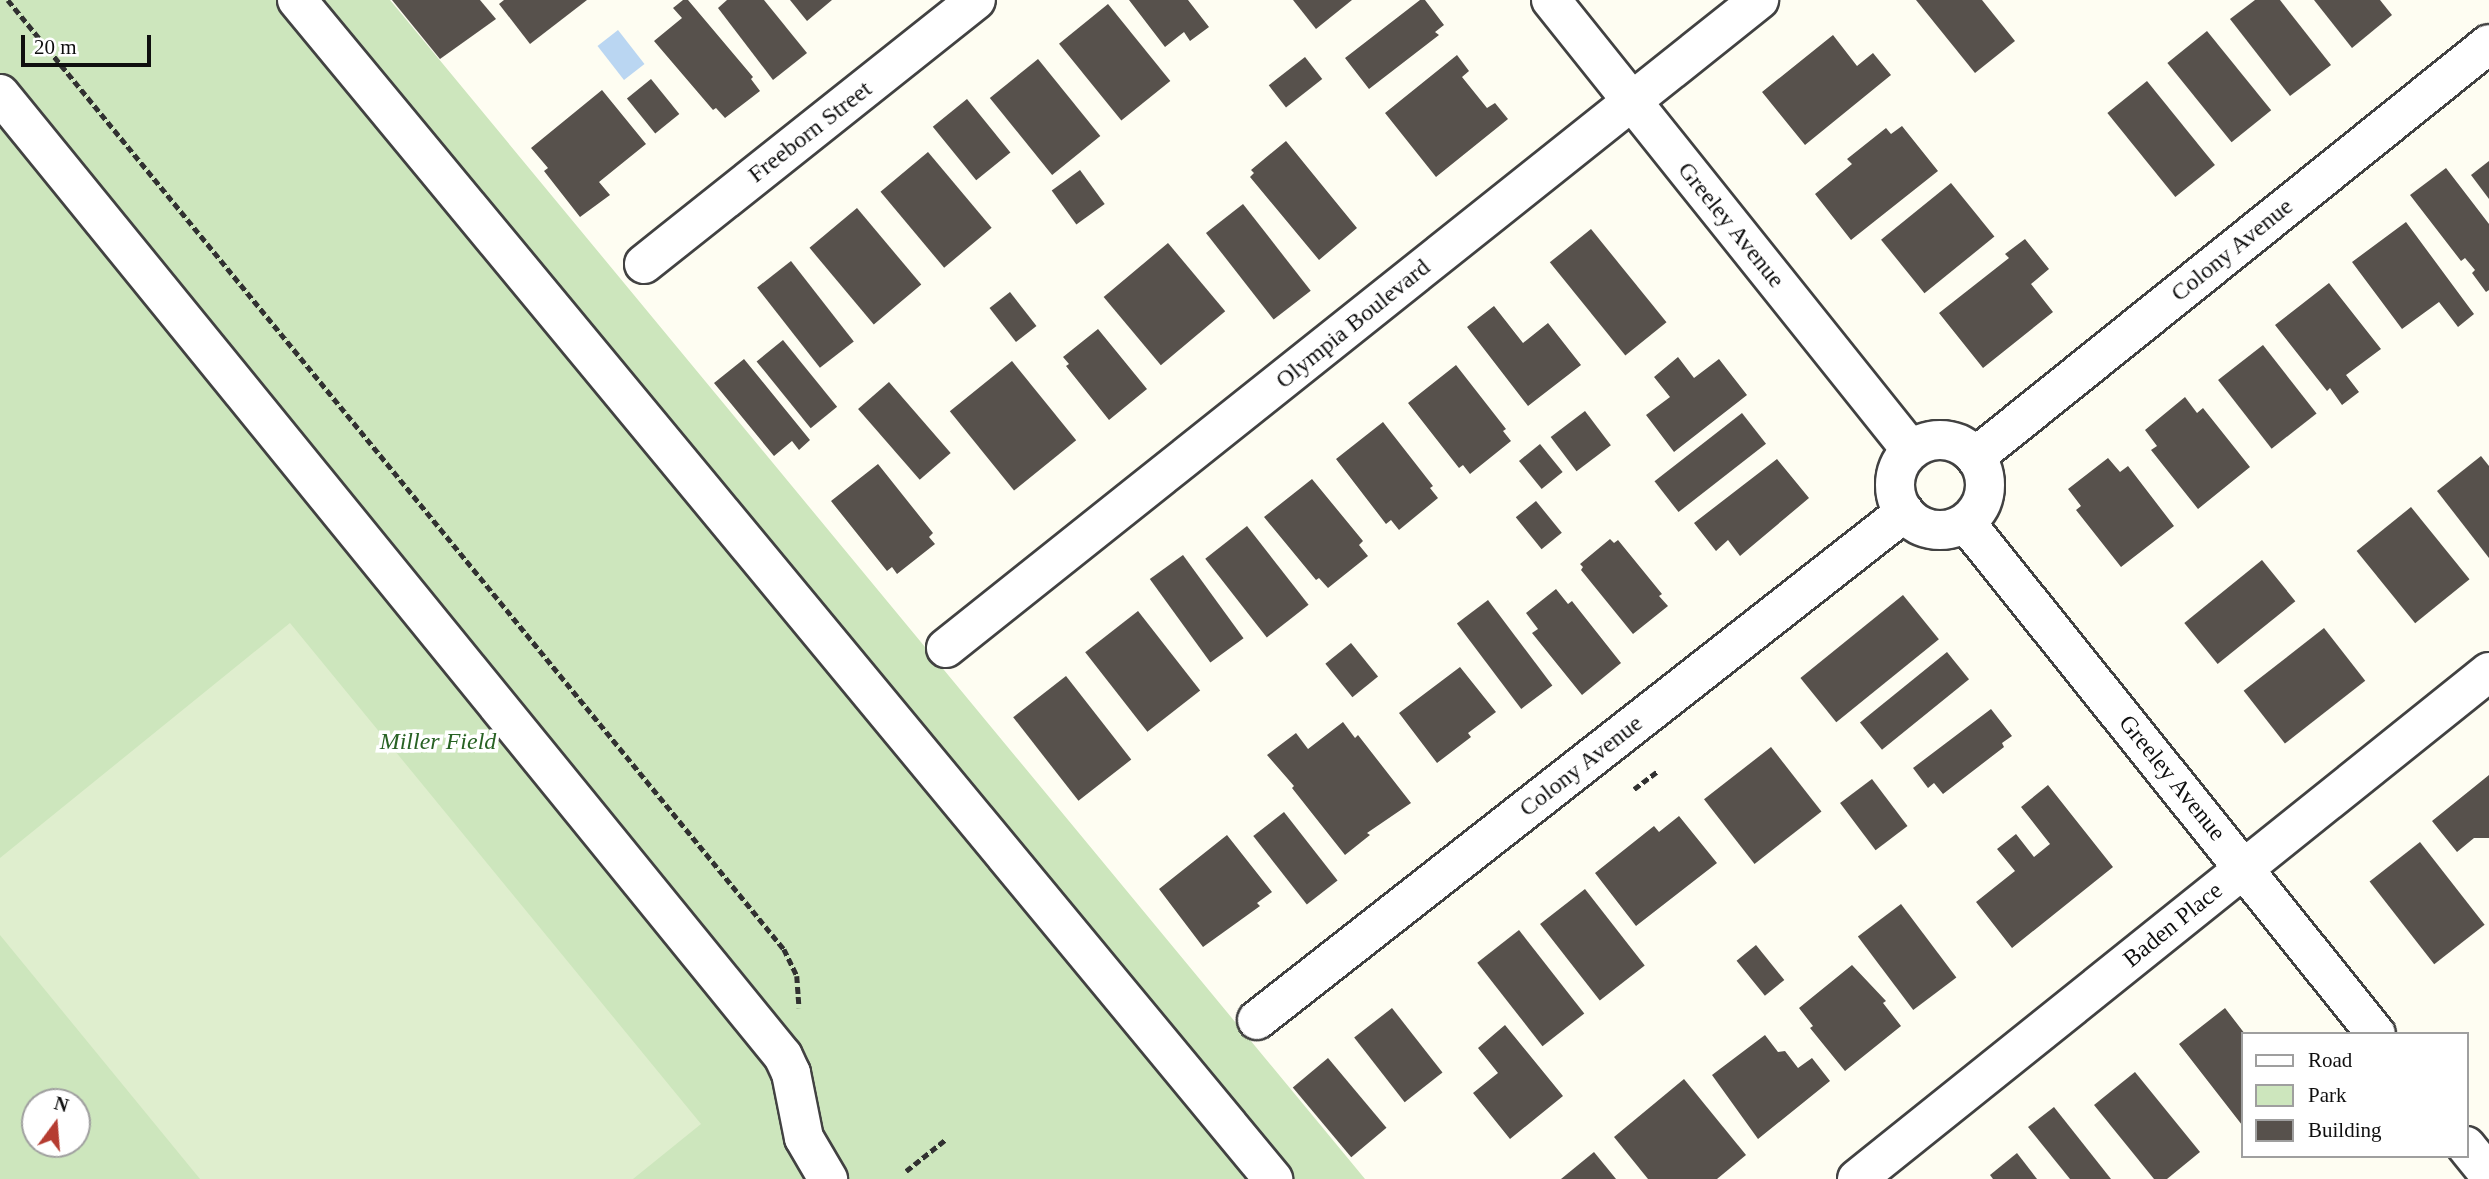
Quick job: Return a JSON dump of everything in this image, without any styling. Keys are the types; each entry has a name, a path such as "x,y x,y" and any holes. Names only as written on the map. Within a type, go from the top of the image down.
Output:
{"street":[{"path":"297,0 1273,1179"},
{"name":"Freeborn Street","path":"644,264 976,0"},
{"name":"Greeley Avenue","path":"1551,0 1911,450"},
{"name":"Olympia Boulevard","path":"946,648 1759,0"},
{"name":"Colony Avenue","path":"1975,457 2489,44"},
{"path":"0,94 783,1056 791,1073 804,1139 828,1179"},
{"path":"1937,440 1965,447 1975,457 1985,486 1982,500 1966,523 1948,529 1933,529 1918,524 1898,502 1896,474 1911,450 1937,440"},
{"name":"Colony Avenue","path":"1257,1020 1905,512"},
{"name":"Greeley Avenue","path":"1966,523 2374,1032"},
{"name":"Baden Place","path":"1857,1179 2489,672"},
{"path":"2468,1148 2489,1174"}],"path":[{"path":"8,0 784,949 793,964 800,987 797,1021"},
{"path":"1634,789 1659,770"},
{"path":"906,1171 945,1140"}],"green space":[{"name":"Miller Field","path":"0,0 390,0 1365,1179 0,1179"},
{"path":"290,623 701,1124 633,1179 200,1179 0,935 0,858"}],"water":[{"path":"618,30 644,64 624,80 598,46"}],"building":[{"path":"392,0 480,0 496,19 440,59"},
{"path":"504,0 587,0 530,44 499,4"},
{"path":"683,0 688,0 753,77 751,79 760,91 725,118 716,108 713,110 654,41 682,18 673,8"},
{"path":"727,0 764,0 807,53 773,80 718,8"},
{"path":"790,0 832,0 807,21"},
{"path":"1129,0 1188,0 1209,27 1190,41 1184,32 1165,47"},
{"path":"1293,0 1352,0 1316,29"},
{"path":"1420,0 1425,0 1444,25 1435,32 1439,35 1369,89 1345,58"},
{"path":"1916,0 1982,0 2015,41 1975,73"},
{"path":"2255,0 2280,0 2331,65 2290,96 2230,19"},
{"path":"2314,0 2380,0 2392,15 2352,48"},
{"path":"1108,4 1170,81 1121,121 1059,44"},
{"path":"2207,31 2271,110 2232,142 2167,63"},
{"path":"1833,35 1857,66 1873,53 1891,75 1805,145 1762,92"},
{"path":"1457,55 1469,71 1462,77 1487,108 1495,103 1508,119 1436,177 1385,113"},
{"path":"1305,57 1322,79 1286,107 1269,85"},
{"path":"1038,59 1100,136 1052,175 990,98"},
{"path":"651,79 679,114 655,133 627,99"},
{"path":"2147,81 2215,165 2175,197 2107,113"},
{"path":"602,90 646,144 599,182 610,195 580,217 544,171 548,168 531,148"},
{"path":"967,99 1010,153 976,180 933,127"},
{"path":"1902,126 1938,171 1851,240 1815,194 1852,164 1847,159 1886,128 1891,134"},
{"path":"1286,141 1357,228 1319,260 1250,177 1254,173 1251,170"},
{"path":"928,152 992,228 944,268 881,192"},
{"path":"2489,161 2489,199 2471,175"},
{"path":"2446,168 2489,224 2489,290 2486,292 2472,273 2475,270 2465,258 2461,261 2410,195"},
{"path":"1080,170 1105,204 1076,225 1052,191"},
{"path":"1951,183 1994,237 1924,293 1881,240"},
{"path":"1243,204 1311,291 1274,320 1206,233"},
{"path":"857,208 921,285 874,324 810,248"},
{"path":"2406,222 2474,314 2458,327 2439,302 2402,329 2352,262"},
{"path":"1591,229 1667,322 1625,356 1550,262"},
{"path":"2025,239 2049,269 2031,284 2053,312 1983,368 1939,313 2009,258 2005,254"},
{"path":"1168,243 1225,311 1161,365 1104,297"},
{"path":"791,261 854,341 820,368 757,287"},
{"path":"2329,283 2381,349 2346,375 2359,392 2342,405 2330,388 2327,391 2275,325"},
{"path":"1010,292 1036,326 1016,342 990,308"},
{"path":"1494,306 1523,343 1548,323 1581,365 1528,406 1467,327"},
{"path":"1098,329 1147,389 1109,420 1066,366 1069,364 1063,357"},
{"path":"783,340 837,407 811,428 757,361"},
{"path":"2263,345 2317,414 2272,449 2218,380"},
{"path":"1678,357 1694,378 1719,359 1747,395 1674,452 1646,415 1670,397 1654,377"},
{"path":"744,359 810,440 799,450 792,441 774,456 714,383"},
{"path":"1012,361 1076,440 1014,491 950,411"},
{"path":"1456,365 1506,429 1503,431 1511,441 1470,474 1463,465 1459,468 1408,403"},
{"path":"889,382 951,453 920,480 858,409"},
{"path":"2185,397 2197,413 2203,408 2250,467 2198,509 2151,450 2157,446 2145,430"},
{"path":"1585,411 1611,445 1577,471 1551,437"},
{"path":"1742,413 1766,444 1679,512 1655,481"},
{"path":"1383,422 1433,486 1430,488 1438,498 1399,530 1391,520 1386,524 1336,459"},
{"path":"1540,444 1563,472 1542,489 1519,461"},
{"path":"2481,456 2489,466 2489,558 2437,491"},
{"path":"2108,458 2120,472 2128,466 2174,526 2121,567 2076,510 2081,506 2068,489"},
{"path":"1777,459 1809,498 1740,556 1728,540 1716,551 1694,523"},
{"path":"878,464 933,533 929,537 935,544 897,574 892,567 887,571 831,501"},
{"path":"1312,479 1363,541 1359,545 1368,556 1328,588 1319,578 1316,580 1264,517"},
{"path":"1536,501 1562,533 1542,549 1516,517"},
{"path":"2411,507 2470,579 2415,623 2357,551"},
{"path":"1247,526 1309,605 1267,637 1205,559"},
{"path":"1610,539 1614,543 1618,540 1662,594 1659,596 1668,606 1633,634 1581,570 1583,567 1580,564"},
{"path":"1183,555 1244,638 1210,662 1150,579"},
{"path":"2262,560 2295,601 2218,664 2184,623"},
{"path":"1556,589 1568,604 1572,601 1621,663 1582,695 1532,633 1538,629 1526,613"},
{"path":"1903,595 1939,639 1836,722 1800,678"},
{"path":"1488,600 1552,685 1521,709 1457,623"},
{"path":"1138,611 1200,691 1147,732 1085,652"},
{"path":"2324,628 2365,681 2285,744 2244,691"},
{"path":"1351,643 1378,676 1352,697 1325,664"},
{"path":"1947,652 1969,679 1882,750 1860,722"},
{"path":"1460,667 1496,712 1468,733 1471,737 1437,763 1399,713"},
{"path":"1066,676 1131,760 1078,801 1013,717"},
{"path":"1991,709 2012,736 2002,743 2004,747 1943,794 1934,783 1928,788 1913,768"},
{"path":"1343,722 1355,738 1358,735 1411,803 1367,833 1370,835 1345,855 1292,788 1294,786 1267,755 1296,733 1308,749"},
{"path":"1771,747 1821,812 1755,864 1704,799"},
{"path":"2489,775 2489,838 2474,838 2457,852 2432,821"},
{"path":"1872,779 1908,826 1876,850 1840,803"},
{"path":"2048,785 2113,867 2012,948 1976,902 2015,871 1997,849 2016,834 2034,857 2050,844 2021,807"},
{"path":"1284,812 1338,881 1307,905 1253,836"},
{"path":"1679,816 1717,863 1636,926 1595,873 1654,826 1659,832"},
{"path":"1227,835 1272,892 1257,903 1260,906 1203,947 1159,889"},
{"path":"2420,842 2485,925 2434,964 2370,881"},
{"path":"1585,889 1645,965 1600,1001 1540,924"},
{"path":"1901,904 1956,977 1913,1010 1858,936"},
{"path":"1519,930 1584,1014 1542,1046 1477,963"},
{"path":"1756,945 1784,980 1765,996 1737,961"},
{"path":"1852,965 1886,1001 1883,1003 1901,1026 1845,1071 1810,1028 1813,1026 1799,1008"},
{"path":"1392,1008 1442,1073 1405,1102 1354,1038"},
{"path":"2225,1008 2243,1032 2240,1032 2240,1122 2179,1044"},
{"path":"1505,1025 1563,1096 1510,1139 1473,1093 1498,1073 1478,1048"},
{"path":"1765,1035 1778,1052 1785,1051 1798,1068 1812,1058 1830,1081 1758,1139 1712,1075"},
{"path":"1328,1058 1386,1128 1351,1157 1293,1088"},
{"path":"2135,1072 2200,1152 2167,1179 2154,1179 2094,1105"},
{"path":"1684,1079 1746,1155 1717,1179 1648,1179 1614,1137"},
{"path":"2054,1107 2111,1179 2070,1179 2028,1127"},
{"path":"1594,1152 1616,1179 1561,1179"},
{"path":"2017,1153 2037,1179 1993,1179 1990,1175"}]}
